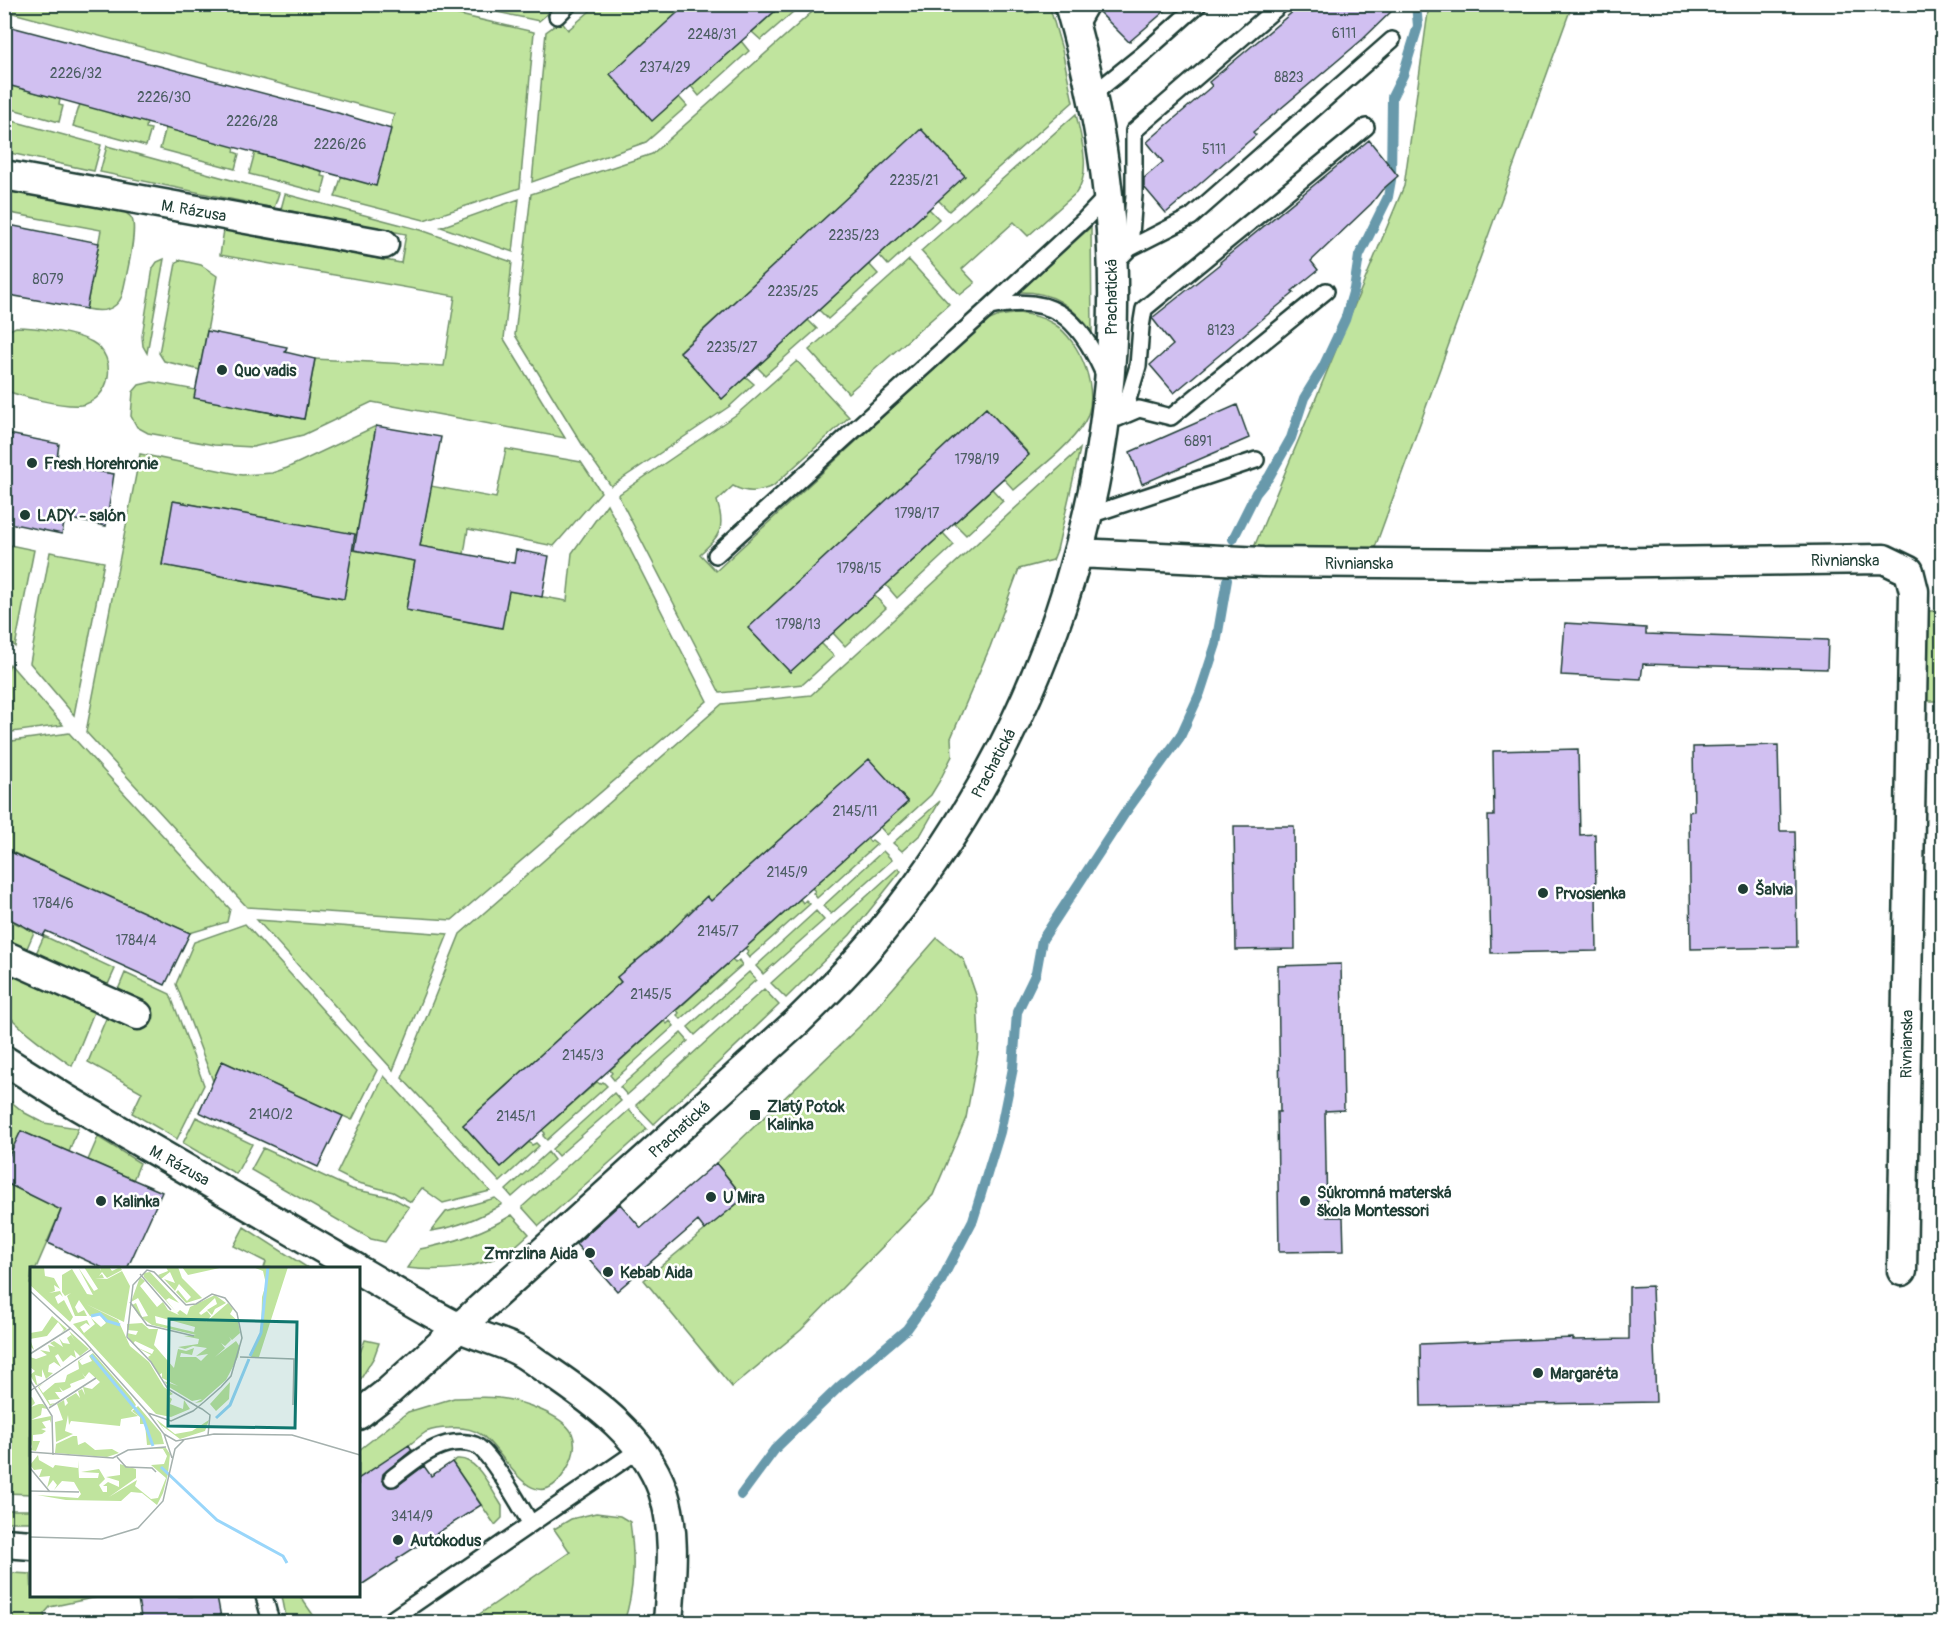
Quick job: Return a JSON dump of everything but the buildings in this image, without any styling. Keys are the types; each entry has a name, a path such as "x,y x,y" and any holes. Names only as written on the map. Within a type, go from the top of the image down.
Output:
{"street":[{"name":"Prachatická","path":"360,1413 389,1391 800,1020 836,984 886,927 951,838 993,766 1026,698 1066,598 1114,420 1108,383 1111,335 1121,257 1108,195 1092,94 1073,17"},
{"name":"M. Rázusa","path":"4,175 384,244"},
{"name":"Rivnianska","path":"1078,553 1249,561 1496,564 1884,559 1909,571 1914,591 1902,1271"},
{"path":"4,955 138,1015"},
{"name":"M. Rázusa","path":"4,1060 160,1155 354,1267"},
{"name":"M. Rázusa","path":"360,1271 458,1327 518,1350 571,1386 615,1421 640,1449 663,1492 667,1511 672,1565 668,1623"},
{"path":"4,1543 30,1545"}],"lane":[{"path":"557,15 569,4"},
{"path":"1073,17 1091,4"},
{"path":"1092,94 1143,54 1199,4"},
{"path":"1121,257 1134,195 1134,131 1281,4"},
{"path":"1121,257 1191,218 1392,39"},
{"path":"1114,420 1138,366 1144,309 1366,127"},
{"path":"716,555 990,307 1108,195"},
{"path":"1114,420 1139,408 1171,417 1326,291"},
{"path":"990,307 1008,302 1028,302 1059,312 1085,338 1108,383"},
{"path":"1087,516 1256,460"},
{"path":"392,1478 422,1456 446,1444 461,1443 477,1446 488,1455 531,1524"},
{"path":"388,1623 640,1449"},
{"path":"264,1597 272,1623"}],"green space":[{"path":"783,4 801,5 761,40 752,32"},
{"path":"1024,4 1028,13 1050,8 1073,102 949,211 938,200 863,184 680,351 722,399 746,377 754,384 730,406 611,486 585,449 515,335 531,194 652,154 820,5"},
{"path":"4,5 416,5 534,32 520,188 424,220 335,197 342,175 376,185 394,114 5,11"},
{"path":"464,5 558,5 539,21"},
{"path":"597,5 687,5 679,97 687,106 646,142 532,182 546,32 561,21 568,30"},
{"path":"1429,5 1572,5 1373,553 1252,552 1404,186"},
{"path":"741,41 749,51 699,96 691,86"},
{"path":"4,84 60,99 59,105 63,106 59,122 5,107"},
{"path":"80,104 147,122 146,128 151,129 146,146 73,126"},
{"path":"1076,114 1084,165 1081,185 1076,193 1028,236 1014,222 962,269 975,283 960,295 921,251"},
{"path":"5,119 101,145 94,171 5,152"},
{"path":"166,127 235,146 234,152 239,154 235,169 160,149"},
{"path":"107,146 279,193 274,208 100,172"},
{"path":"255,152 323,170 321,176 326,177 322,193 249,174"},
{"path":"4,189 121,210 130,216 133,234 130,256 122,296 116,305 107,310 86,309 101,230 5,212"},
{"path":"285,194 421,230 512,262 504,339 565,438 372,402 303,435 253,447 214,445 148,433 137,427 131,416 133,392 139,385 152,382 196,390 195,398 304,419 315,359 444,366 455,296 220,255 224,230 401,263 406,234 281,209"},
{"path":"519,199 513,252 441,227"},
{"path":"929,209 939,219 888,265 879,255"},
{"path":"1091,227 1092,331 1060,301 1041,294 1018,292"},
{"path":"164,259 147,353 143,346 142,336 153,268 157,262"},
{"path":"179,260 201,265 217,276 200,370 164,361 159,353 176,263"},
{"path":"909,260 949,304 848,393 809,350"},
{"path":"869,264 878,274 828,319 819,310"},
{"path":"1019,313 1046,320 1064,332 1073,343 1086,369 1090,383 1089,411 1084,423 1070,441 1014,490 1003,478 1029,454 986,408 749,628 790,672 821,643 834,656 803,684 720,693 618,495 737,414 797,361 849,417 773,486 753,491 733,486 717,501 721,525 717,536 700,554 716,571 985,322 999,316"},
{"path":"808,320 817,329 765,375 757,367"},
{"path":"16,327 66,333 92,342 101,349 106,357 108,377 105,387 91,401 81,405 43,401 5,390 5,332"},
{"path":"376,426 357,535 174,501 162,565 343,598 352,550 415,561 406,610 501,628 509,591 567,601 572,553 607,504 707,701 452,920 247,907 86,732 140,454 242,475 272,473"},
{"path":"506,449 581,462 601,492 554,546 468,529 464,554 420,546 431,486 496,498"},
{"path":"1080,449 1053,560 1019,569 990,647 951,738 952,756 931,795 887,835 880,827 908,802 869,760 711,901 706,897 686,915 687,918 617,977 621,982 463,1125 501,1167 529,1142 539,1146 500,1182 402,1078 460,934 722,704 811,695"},
{"path":"992,489 1003,501 966,535 954,523"},
{"path":"943,533 954,545 897,598 886,585"},
{"path":"5,544 34,550 15,647 5,636"},
{"path":"50,552 104,562 74,715 30,663"},
{"path":"874,595 886,608 845,646 833,633"},
{"path":"1929,611 1942,611 1942,701 1927,701"},
{"path":"10,664 63,725 5,733 5,675"},
{"path":"69,733 230,909 227,922 190,933 5,849 5,742"},
{"path":"940,801 921,834 902,851 893,843"},
{"path":"867,838 870,842 872,840 877,844 817,898 812,888"},
{"path":"883,851 892,860 831,914 823,906"},
{"path":"898,868 901,871 850,935 786,998 771,983"},
{"path":"800,899 803,903 806,900 810,904 749,958 745,948"},
{"path":"816,911 824,920 763,974 756,966"},
{"path":"5,918 34,932 24,955 5,947"},
{"path":"257,920 448,934 393,1070"},
{"path":"245,924 377,1070 352,1120 222,1061 213,1081 176,984 194,942"},
{"path":"44,936 115,969 105,991 33,960"},
{"path":"937,938 964,960 977,998 979,1040 966,1118 933,1195 801,1330 732,1387 644,1280 744,1198 716,1163 859,1027"},
{"path":"732,960 735,963 739,960 742,965 681,1019 677,1015 679,1013 677,1010"},
{"path":"4,966 96,1007 72,1066 29,1034 5,1012"},
{"path":"749,972 756,980 695,1035 688,1027"},
{"path":"125,973 170,994 204,1085 177,1139 132,1113 142,1092 88,1062"},
{"path":"764,989 779,1005 654,1124 636,1105"},
{"path":"664,1021 667,1024 670,1021 674,1026 614,1080 610,1075 612,1073 610,1070"},
{"path":"681,1033 688,1041 627,1095 620,1087"},
{"path":"384,1076 490,1191 443,1203 422,1188 411,1202 393,1192 355,1182 337,1173"},
{"path":"597,1082 600,1084 603,1082 607,1086 547,1140 542,1130"},
{"path":"614,1093 621,1101 558,1156 552,1149"},
{"path":"4,1096 25,1113 44,1123 78,1128 69,1152 21,1131 5,1166"},
{"path":"629,1110 647,1129 539,1226 522,1207"},
{"path":"196,1117 252,1144 236,1174 183,1143"},
{"path":"98,1137 140,1163 133,1180 88,1160"},
{"path":"263,1148 352,1189 391,1197 409,1207 385,1242 371,1239 251,1170"},
{"path":"548,1152 554,1160 512,1197 506,1190"},
{"path":"4,1182 61,1210 36,1267 30,1267 30,1494 5,1493"},
{"path":"495,1198 502,1204 485,1214 431,1231 446,1212"},
{"path":"512,1215 529,1234 508,1252 472,1266 432,1270 407,1268 420,1249 468,1236"},
{"path":"244,1227 306,1267 264,1267 266,1262 234,1246"},
{"path":"365,1340 379,1343 374,1357 360,1380 360,1352"},
{"path":"488,1397 508,1399 529,1405 560,1420 567,1426 574,1438 572,1459 553,1486 541,1490 530,1486 519,1477 480,1434 461,1428 437,1429 426,1432 360,1478 360,1449 408,1412 454,1398"},
{"path":"457,1459 476,1467 502,1506 502,1518 495,1525 452,1462"},
{"path":"4,1510 30,1510 30,1522 5,1522"},
{"path":"596,1513 620,1516 630,1522 633,1573 624,1622 468,1622 570,1552 554,1529 571,1519"},
{"path":"12,1573 30,1574 30,1597 97,1597 50,1607 44,1614 46,1622 5,1622 5,1581"},
{"path":"282,1597 301,1597 318,1622 287,1622"}],"waterway":[{"path":"1233,539 1256,493 1269,477 1291,438 1304,398 1323,367 1345,320 1354,289 1359,256 1388,197 1391,180 1392,97 1403,75 1418,26 1416,4"},
{"path":"741,1495 775,1449 840,1386 907,1329 940,1283 973,1220 1000,1132 1013,1068 1017,1012 1036,973 1042,940 1125,813 1180,737 1200,693 1216,644 1227,580"}],"place":[{"name":"Quo vadis","path":"222,370"},
{"name":"Fresh Horehronie","path":"32,463"},
{"name":"LADY - salón","path":"25,515"},
{"name":"Šalvia","path":"1743,889"},
{"name":"Prvosienka","path":"1543,893"},
{"name":"Zlatý Potok Kalinka","path":"755,1115"},
{"name":"U Mira","path":"711,1197"},
{"name":"Kalinka","path":"101,1201"},
{"name":"Súkromná materská škola Montessori","path":"1305,1201"},
{"name":"Zmrzlina Aida","path":"590,1253"},
{"name":"Kebab Aida","path":"608,1272"},
{"name":"Margaréta","path":"1538,1373"},
{"name":"Autokodus","path":"398,1540"}]}
